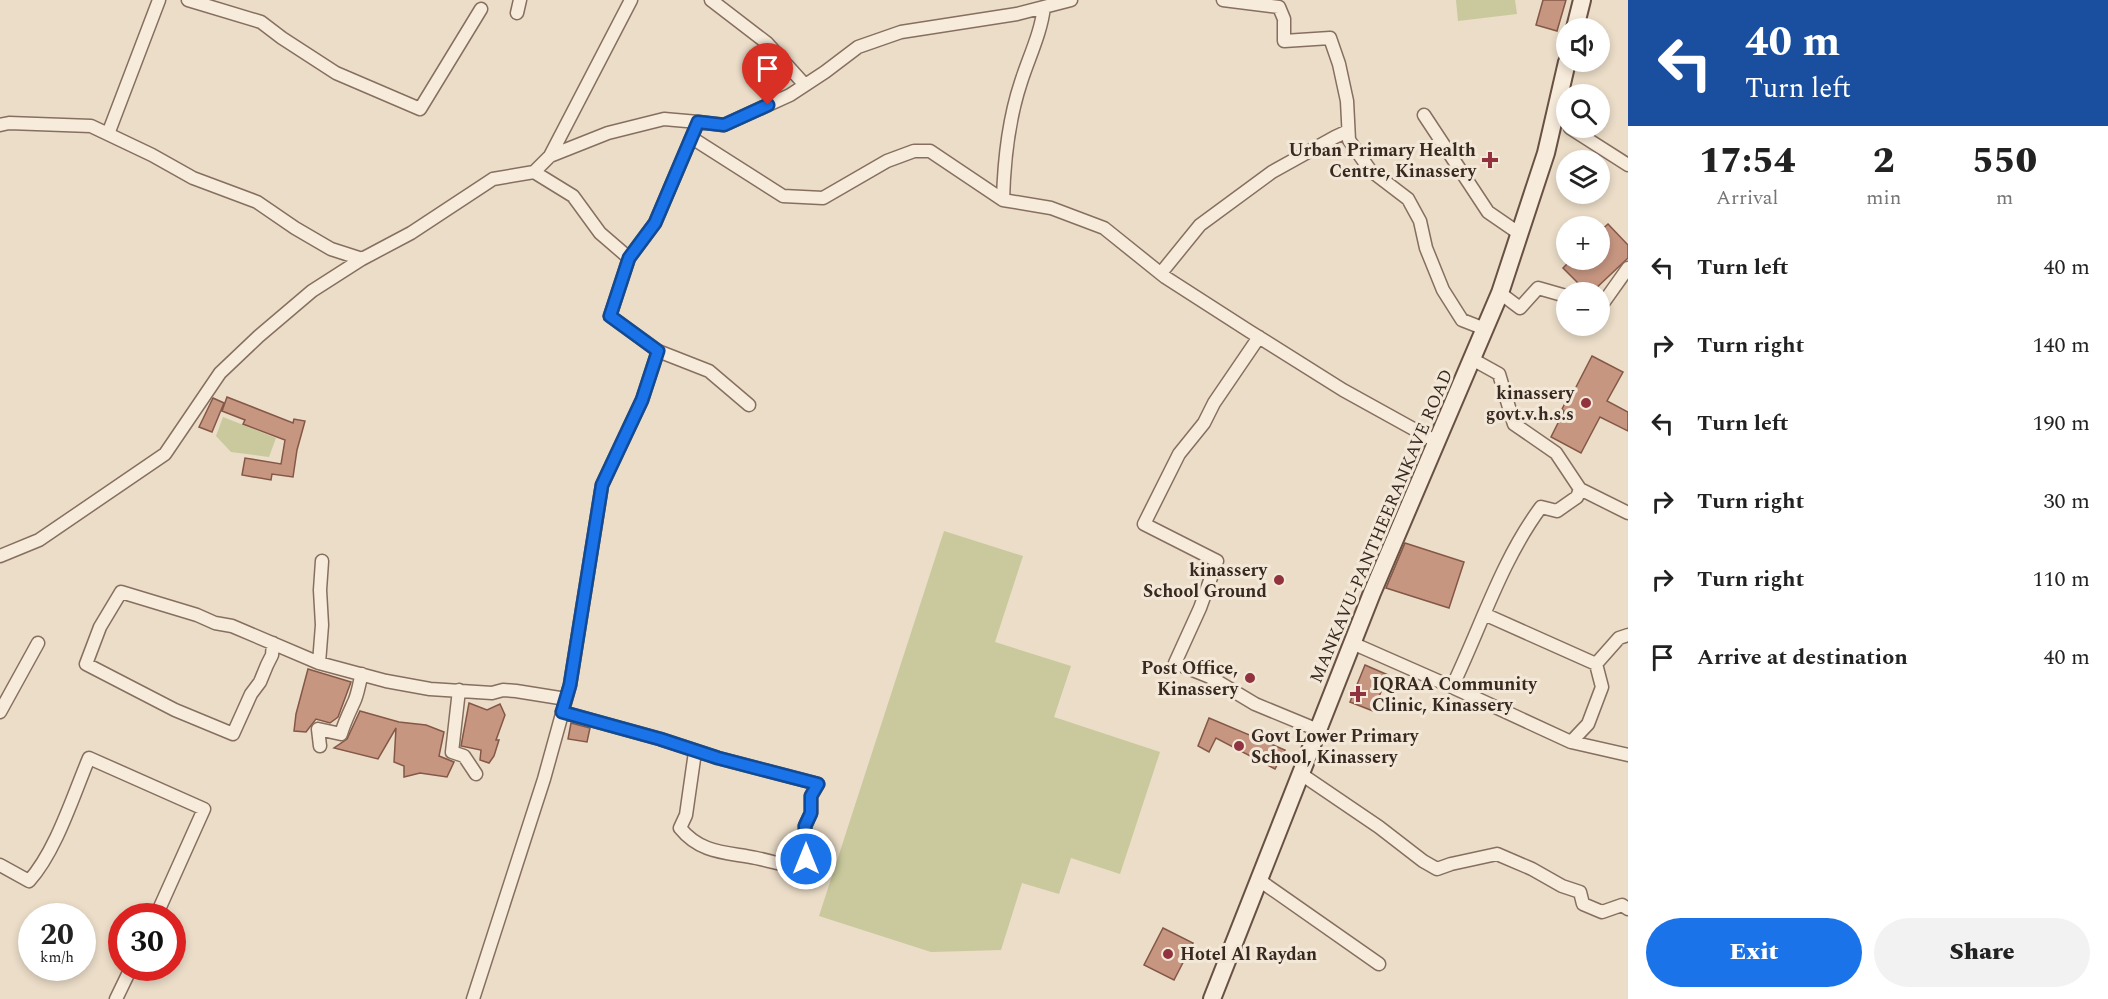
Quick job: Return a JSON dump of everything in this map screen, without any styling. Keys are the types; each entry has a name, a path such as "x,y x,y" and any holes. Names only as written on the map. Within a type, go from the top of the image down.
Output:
{"main road":[{"path":"1578,18 1582,0"},
{"name":"MANKAVU-PANTHEERANKAVE ROAD","path":"1212,999 1352,643 1500,293 1546,153 1556,130"}],"street":[{"path":"108,134 159,0"},
{"path":"188,0 261,22 336,73 420,109 481,9"},
{"path":"0,556 39,540 165,454 220,372 312,291 362,259 411,232 493,179 534,172 550,156 632,0"},
{"path":"711,0 767,43 805,85"},
{"path":"550,156 608,133 664,119 724,125 790,95 858,47 901,32 1017,14 1071,0"},
{"path":"1223,0 1279,8 1284,19 1284,41 1330,38 1339,64 1347,101 1349,140 1370,170 1408,199 1420,221 1426,248 1443,290 1462,320 1485,329"},
{"path":"1003,200 1014,108 1043,22 1044,7"},
{"path":"1424,116 1488,212 1520,234"},
{"path":"698,122 655,223 629,258 610,316 658,351 709,371 749,405"},
{"path":"0,125 9,123 91,126 152,154 193,178 257,202 331,249 362,259"},
{"path":"1161,273 1200,225 1272,172 1348,131"},
{"path":"692,138 783,196 823,198 887,161 914,151 930,151 1003,200 1051,208 1104,228 1161,273 1259,338 1343,390 1437,442"},
{"path":"1586,138 1628,165"},
{"path":"534,172 573,196 600,233 629,258"},
{"path":"1610,293 1628,268"},
{"path":"1500,293 1521,308 1538,288 1556,293"},
{"path":"1259,338 1214,403 1204,423 1179,454 1144,524 1217,561 1200,608 1175,663 1210,677 1255,704 1318,730"},
{"path":"473,999 544,779 566,699 602,485 642,400 658,351"},
{"path":"1472,359 1499,374 1514,424 1556,453 1580,489 1628,513"},
{"path":"1452,687 1510,559 1540,507 1557,511 1576,497 1580,489"},
{"path":"320,663 322,561"},
{"path":"273,643 272,655 233,734 175,710 86,664 100,627 121,592 232,626 273,643 320,663 386,681 430,689 492,693 503,690 566,699"},
{"path":"1484,614 1596,664"},
{"path":"1596,664 1619,638 1628,635"},
{"path":"0,712 39,643"},
{"path":"1352,643 1571,742 1628,755"},
{"path":"1571,742 1588,724 1602,687 1596,664"},
{"path":"320,746 318,729 341,734 355,700 362,674"},
{"path":"459,690 452,752 464,756 476,774"},
{"path":"562,712 660,739 695,752 818,784 811,796 811,813 805,826 806,859 801,868 755,858 733,856 690,840 681,828 686,814 695,752"},
{"path":"0,865 29,881 37,873 51,848 89,758 204,809 162,903"},
{"path":"1301,774 1437,869 1497,854 1532,869 1562,886 1580,892 1583,904 1602,912 1622,905 1628,909"},
{"path":"1259,879 1379,964"},
{"path":"116,999 125,981"}],"green space":[{"path":"1456,0 1515,0 1517,14 1458,21"},
{"path":"223,417 276,438 269,457 231,452 216,436"},
{"path":"944,531 1023,556 995,642 1071,666 1054,717 1160,752 1120,874 1071,858 1059,894 1022,883 1001,950 931,952 819,916"}],"building":[{"path":"1543,0 1566,0 1561,18 1556,18 1556,31 1536,25"},
{"path":"1610,226 1628,245 1628,258 1603,282 1577,282 1565,270 1610,270"},
{"name":"kinassery govt.v.h.s.s","path":"1592,356 1623,372 1607,401 1628,412 1628,431 1600,417 1581,453 1551,437 1564,411 1562,409"},
{"path":"227,397 293,423 294,419 305,421 293,477 272,474 271,480 242,475 245,458 281,464 285,440 243,424 245,420 222,411"},
{"path":"213,398 224,403 212,432 199,427"},
{"path":"1405,543 1464,562 1449,608 1386,588"},
{"path":"1365,665 1388,675 1373,711 1350,702"},
{"path":"308,669 351,682 338,717 330,723 316,719 306,732 294,731 296,714"},
{"path":"469,703 487,710 500,704 505,715 496,740 499,740 494,756 489,763 480,760 481,750 461,746"},
{"path":"360,711 399,722 426,725 444,732 439,756 454,762 447,777 420,773 404,777 404,766 394,762 396,728 378,759 334,748 347,739"},
{"path":"1209,718 1285,750 1275,769 1216,738 1209,752 1198,746"},
{"path":"571,723 590,728 587,742 568,739"},
{"name":"Hotel Al Raydan","path":"1163,928 1193,943 1174,980 1144,965"}],"place":[{"name":"Urban Primary Health Centre, Kinassery","path":"1490,160"},
{"name":"kinassery govt.v.h.s.s","path":"1586,403"},
{"name":"kinassery School Ground","path":"1279,580"},
{"name":"Post Office, Kinassery","path":"1250,678"},
{"name":"IQRAA Community Clinic, Kinassery","path":"1358,694"},
{"name":"Govt Lower Primary School, Kinassery","path":"1239,746"},
{"name":"Hotel Al Raydan","path":"1168,954"}],"route":[{"path":"768,105 724,125 698,122 655,223 629,258 610,316 658,351 642,400 602,485 570,685 562,712 660,739 695,752 818,784 811,796 811,813 805,826 806,859"}]}
